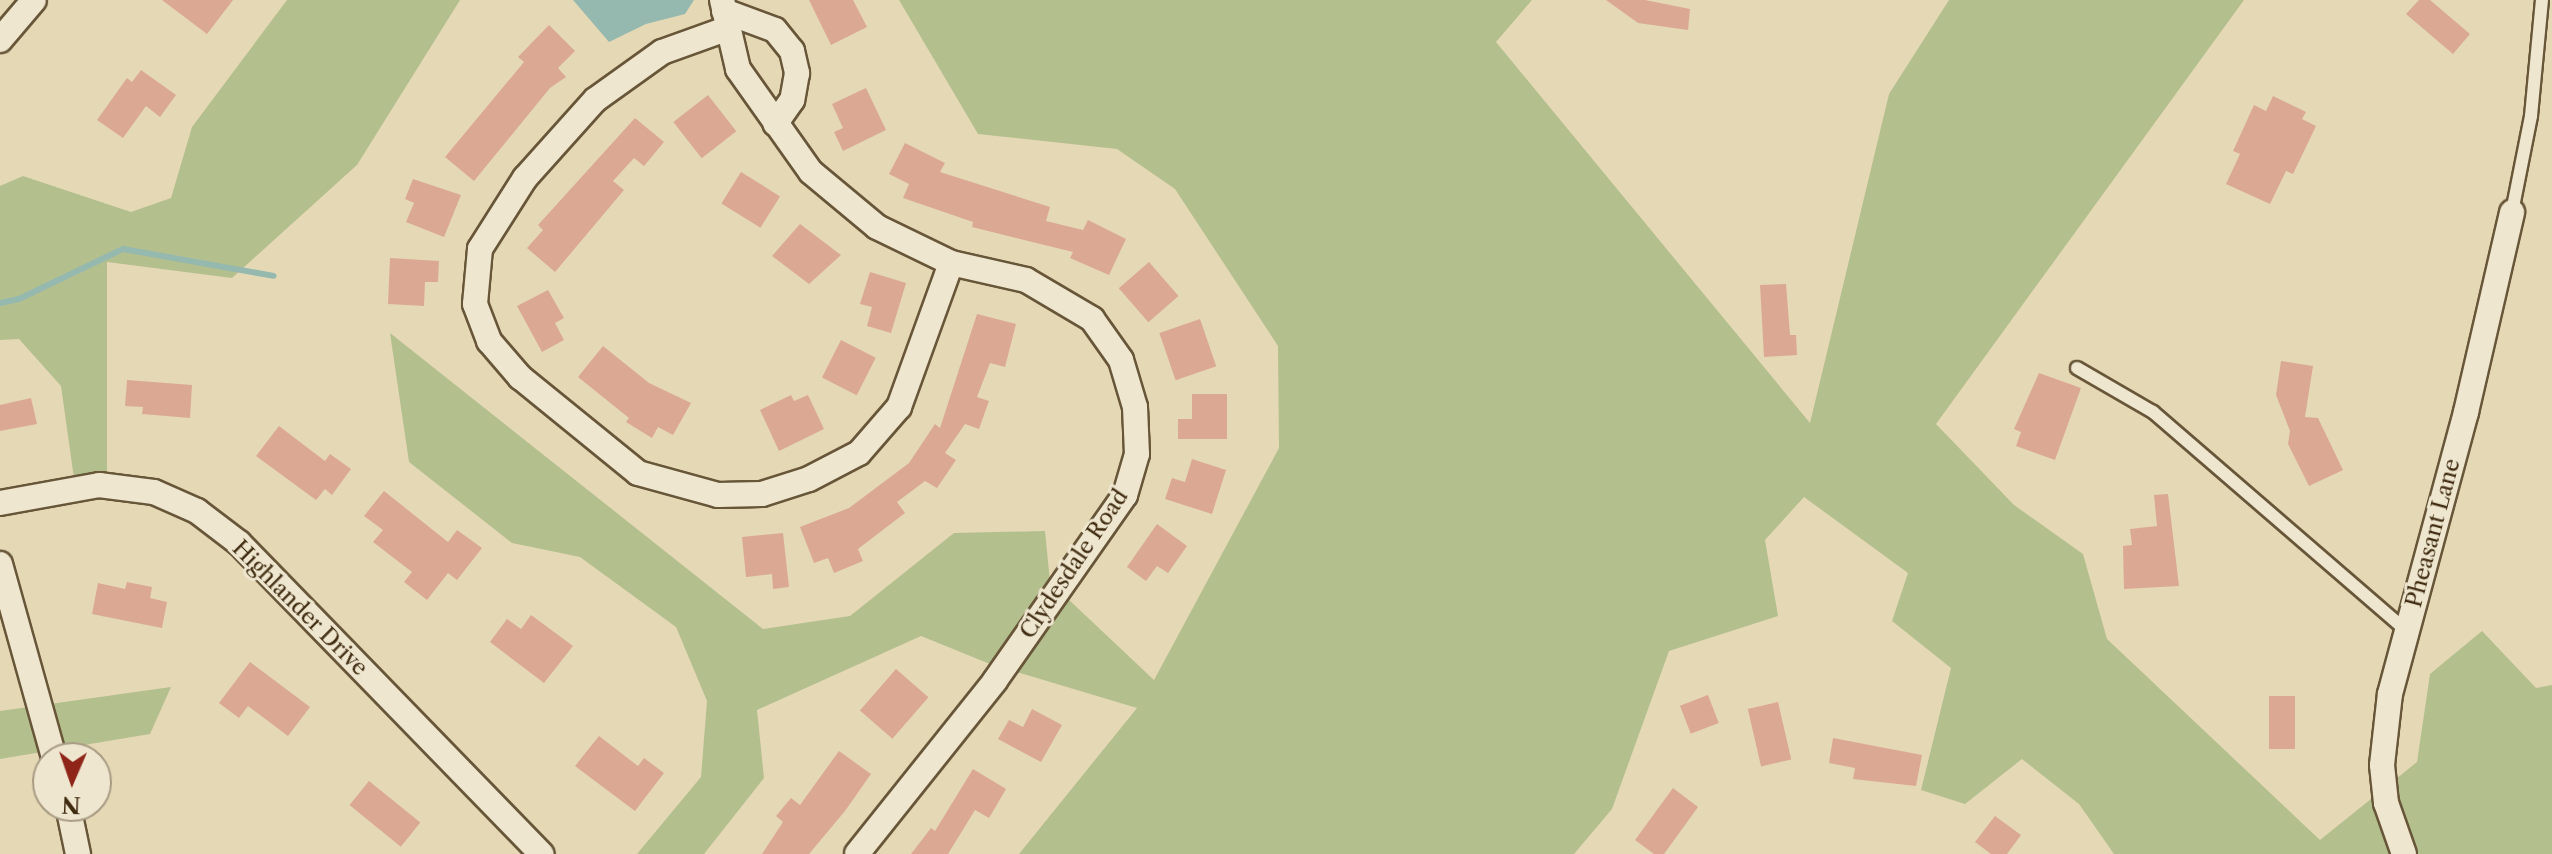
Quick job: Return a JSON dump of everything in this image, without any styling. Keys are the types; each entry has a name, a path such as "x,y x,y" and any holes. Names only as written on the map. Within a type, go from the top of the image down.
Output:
{"street":[{"path":"0,40 34,0"},
{"path":"775,124 792,100 797,73 792,51 775,30 724,13 595,100 525,178 480,249 475,304 489,341 520,377 638,473 671,486 718,495 762,494 809,479 859,453 899,407 951,263"},
{"name":"Clydesdale Road","path":"724,13 738,69 811,172 844,203 877,227 951,263 1026,280 1092,319 1121,360 1135,407 1137,454 1125,495 1004,669 857,854"},
{"name":"Pheasant Lane","path":"2404,854 2386,803 2382,765 2390,694 2466,412 2512,212"},
{"name":"Highlander Drive","path":"0,503 99,485 154,492 197,511 239,543 541,854"},
{"path":"0,564 50,742"},
{"path":"71,822 78,854"}],"lane":[{"path":"2512,212 2531,116 2542,0"},
{"path":"2077,368 2153,412 2407,631"}],"green space":[{"path":"287,0 460,0 357,165 232,278 107,262 107,493 77,500 61,386 19,339 0,340 0,186 23,176 131,212 171,198 192,127"},
{"path":"899,0 1532,0 1496,42 1810,423 1889,94 1949,0 2244,0 1936,424 2014,505 2083,554 2107,639 2320,840 2417,762 2430,674 2482,631 2536,688 2552,685 2552,854 2114,854 2079,804 2022,759 1965,804 1921,790 1951,668 1892,621 1908,573 1804,497 1765,540 1778,616 1669,651 1612,809 1574,854 1019,854 1137,708 990,664 921,636 757,710 764,778 704,854 637,854 701,777 707,701 676,627 580,557 512,543 409,462 390,333 763,629 850,616 954,533 1045,531 1050,582 1154,680 1279,448 1278,346 1175,189 1117,149 978,134"},
{"path":"171,687 150,734 102,742 32,742 32,754 0,759 0,711"}],"water":[{"path":"573,0 694,0 685,14 646,24 609,42"}],"building":[{"path":"162,0 233,0 207,34"},
{"path":"809,0 853,0 867,27 831,45"},
{"path":"1606,0 1645,0 1690,9 1688,30 1638,23"},
{"path":"2419,0 2430,0 2470,34 2453,54 2406,14"},
{"path":"549,25 575,51 558,68 566,77 550,88 474,181 445,157 524,62 518,57"},
{"path":"141,70 176,95 160,117 146,106 123,138 97,120 127,78 132,82"},
{"path":"866,88 886,130 843,151 834,132 843,128 832,104"},
{"path":"708,95 736,131 702,158 673,122"},
{"path":"2273,96 2306,112 2302,119 2316,126 2293,174 2286,171 2270,204 2226,184 2240,154 2233,151 2254,105 2266,111"},
{"path":"635,118 664,142 644,166 634,158 613,181 624,190 555,272 527,248 543,230 538,225"},
{"path":"905,143 945,163 940,172 1050,207 1046,221 1083,230 1088,220 1126,239 1109,275 1070,258 1073,252 972,227 973,222 903,198 909,184 889,174"},
{"path":"741,172 780,196 760,228 721,203"},
{"path":"413,179 461,195 444,237 406,222 414,203 405,199"},
{"path":"800,224 841,255 809,284 772,256"},
{"path":"390,258 439,261 438,282 425,282 424,306 388,304"},
{"path":"1149,262 1179,296 1148,322 1119,288"},
{"path":"870,272 906,283 891,333 867,326 872,307 860,304"},
{"path":"1786,284 1790,335 1796,335 1797,355 1764,357 1760,285"},
{"path":"548,290 564,318 555,323 564,340 542,352 517,306"},
{"path":"977,314 1016,324 1005,367 990,363 977,397 989,401 979,429 965,424 945,453 956,460 937,488 925,481 897,502 905,513 858,549 863,561 834,573 828,558 814,563 800,527 849,508 909,463 935,424 940,428"},
{"path":"1200,319 1216,366 1176,380 1159,333"},
{"path":"841,340 876,358 857,395 822,377"},
{"path":"603,346 649,383 691,403 673,435 658,427 652,438 626,422 629,418 578,377"},
{"path":"2281,361 2313,366 2305,417 2318,418 2343,470 2309,486 2288,444 2290,431 2276,395"},
{"path":"2039,373 2081,388 2055,460 2016,446 2021,432 2014,429"},
{"path":"127,380 192,385 190,418 142,414 143,407 125,406"},
{"path":"1192,394 1227,394 1227,439 1178,439 1178,419 1192,419"},
{"path":"791,395 794,401 808,395 824,429 779,451 760,410"},
{"path":"31,398 37,424 0,431 0,405"},
{"path":"279,426 325,461 330,454 351,469 332,495 325,489 316,500 256,456"},
{"path":"1192,459 1226,470 1212,514 1165,499 1172,478 1185,482"},
{"path":"384,491 448,542 457,530 482,548 457,580 448,573 427,600 404,582 412,572 373,542 383,530 364,516"},
{"path":"2168,494 2179,586 2124,589 2123,546 2132,545 2130,529 2157,526 2154,495"},
{"path":"1157,524 1187,546 1168,573 1157,566 1146,581 1127,567"},
{"path":"783,533 789,587 773,589 772,574 746,577 742,537"},
{"path":"127,582 152,587 150,598 167,602 162,628 92,614 98,583 125,589"},
{"path":"531,615 573,646 544,683 490,642 507,619 521,629"},
{"path":"250,662 310,707 288,736 248,706 239,718 219,703"},
{"path":"896,669 928,697 892,739 860,711"},
{"path":"1708,695 1719,723 1691,734 1680,706"},
{"path":"2269,696 2295,696 2295,749 2269,749"},
{"path":"1778,702 1791,759 1761,766 1748,709"},
{"path":"1032,709 1062,725 1041,762 998,739 1009,720 1023,727"},
{"path":"599,736 638,766 644,758 664,773 635,811 575,766"},
{"path":"1833,738 1922,755 1916,786 1853,779 1855,768 1829,763"},
{"path":"839,751 871,774 845,811 809,854 762,854 783,822 776,816 791,798 800,805"},
{"path":"973,769 1006,789 989,818 975,810 948,854 911,854 931,828 935,831"},
{"path":"369,781 420,823 401,847 349,805"},
{"path":"1673,788 1698,807 1664,854 1654,854 1635,840"},
{"path":"1995,816 2021,835 2007,854 1991,854 1975,842"}],"waterway":[{"path":"0,303 19,299 123,249 274,276"}]}
